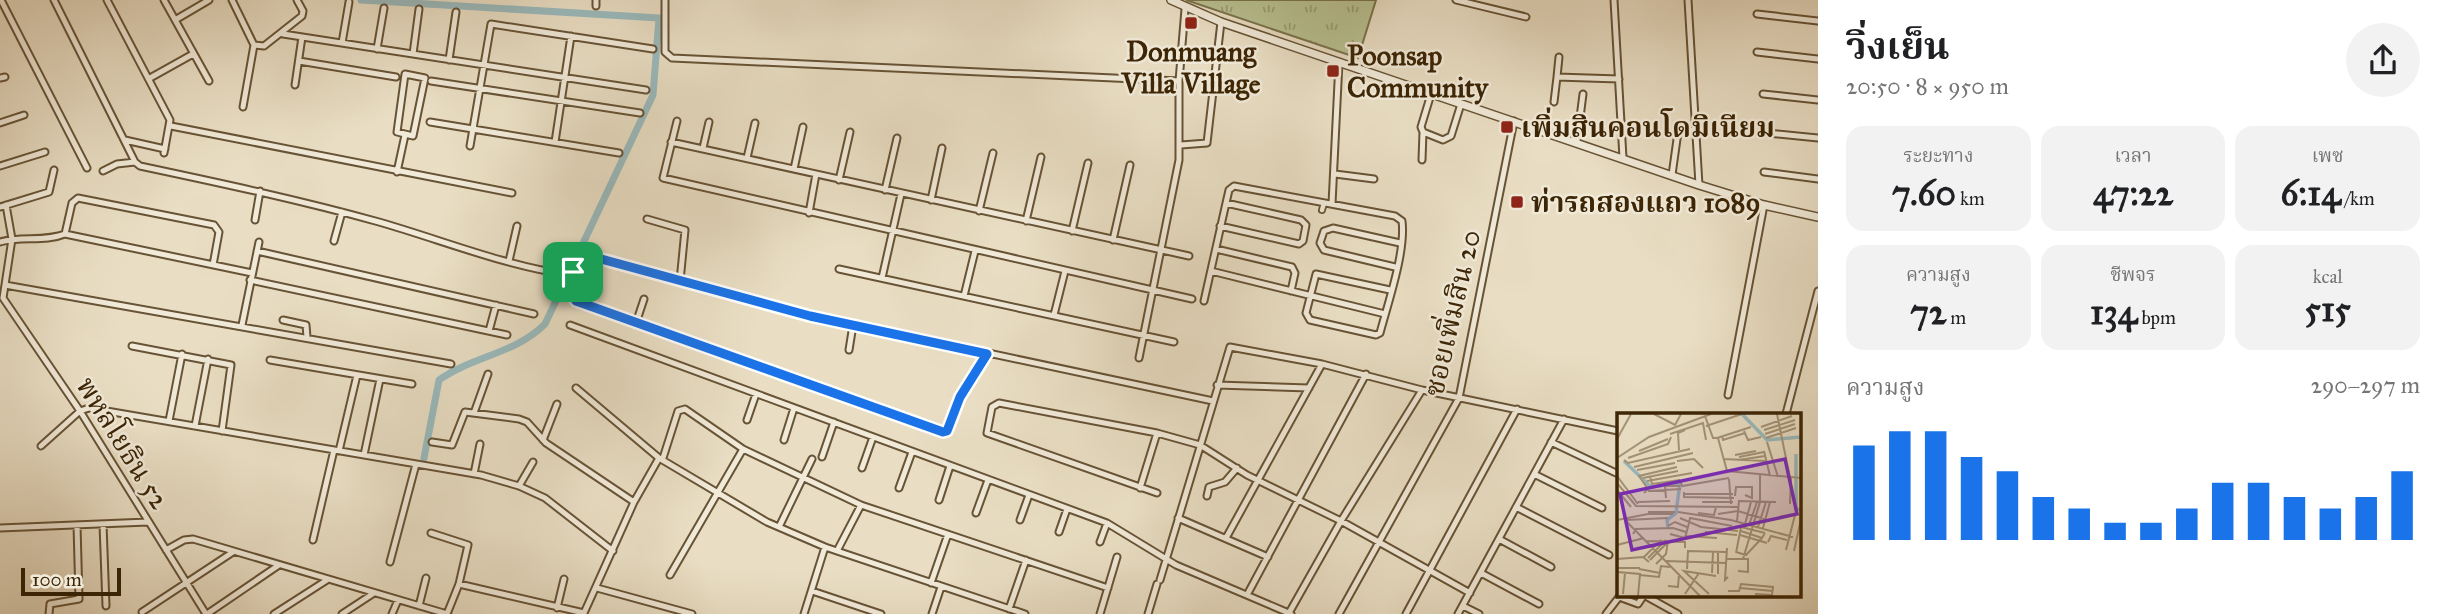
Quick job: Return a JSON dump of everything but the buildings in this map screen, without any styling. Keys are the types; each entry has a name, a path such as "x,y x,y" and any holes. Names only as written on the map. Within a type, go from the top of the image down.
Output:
{"street":[{"path":"1,0 88,168"},
{"path":"54,0 135,162 140,166 260,191 509,261 569,274"},
{"path":"107,0 150,78 172,126 165,151 125,140"},
{"path":"164,0 209,81"},
{"path":"175,20 209,0"},
{"path":"232,0 254,45 243,107"},
{"path":"254,45 264,46 283,34 302,16 303,11 297,0"},
{"path":"665,0 665,52 672,58 1179,81"},
{"path":"1171,0 1185,9 1221,22 1577,141 1699,185 1764,205 1818,217"},
{"path":"1456,0 1526,17"},
{"path":"1614,0 1623,158"},
{"path":"1688,0 1699,185"},
{"path":"342,43 349,2"},
{"path":"377,49 384,8"},
{"path":"414,54 419,9"},
{"path":"1139,358 1181,145 1179,81 1185,9"},
{"path":"449,60 456,12"},
{"path":"1757,14 1818,21"},
{"path":"1181,145 1207,143 1221,22"},
{"path":"470,146 490,26 494,24 653,49"},
{"path":"283,34 646,90"},
{"path":"555,142 571,36"},
{"path":"295,85 302,37"},
{"path":"1181,51 1215,58"},
{"path":"1756,52 1818,60"},
{"path":"150,78 193,54"},
{"path":"1554,102 1559,57"},
{"path":"299,61 396,77"},
{"path":"1332,204 1339,62"},
{"path":"405,74 425,78 416,135 405,135 397,132 405,74"},
{"path":"1557,77 1619,79"},
{"path":"431,81 640,113"},
{"path":"1422,160 1422,122 1431,94"},
{"path":"1577,141 1583,94"},
{"path":"1763,94 1818,100"},
{"path":"1423,132 1449,139 1461,104"},
{"path":"0,123 24,116"},
{"name":"ซอยเพิ่มสิน 20","path":"1339,614 1459,398 1514,120"},
{"path":"677,121 663,178 1192,299"},
{"path":"430,122 619,153"},
{"path":"704,149 709,122"},
{"path":"747,158 755,123"},
{"path":"172,126 512,193"},
{"path":"794,169 803,127"},
{"path":"1672,175 1678,131 1697,130"},
{"path":"839,180 850,132"},
{"path":"1767,133 1818,138"},
{"path":"397,172 405,135"},
{"path":"885,190 897,138"},
{"path":"671,142 1189,256"},
{"path":"930,200 942,148"},
{"path":"0,166 45,152"},
{"path":"979,211 993,153"},
{"path":"1026,221 1041,157"},
{"path":"103,171 117,164 135,162"},
{"path":"1072,231 1088,163"},
{"path":"1113,240 1130,165"},
{"path":"2,298 12,239 3,206 49,192 54,170"},
{"path":"1764,172 1818,179"},
{"path":"808,213 816,174"},
{"path":"1335,174 1374,179"},
{"path":"1205,301 1229,190 1234,186 1399,218 1403,225 1400,243 1385,314 1378,335 1310,320 1306,313 1314,276 1318,273 1390,290"},
{"path":"255,220 260,191"},
{"path":"881,278 901,194"},
{"path":"65,234 72,203 78,198 214,225 219,232 213,265"},
{"path":"1220,226 1299,244 1303,241 1306,229 1301,220 1226,203"},
{"path":"1322,210 1324,203"},
{"path":"1728,395 1764,205"},
{"path":"334,241 342,212"},
{"path":"647,219 685,230 680,281"},
{"path":"509,261 517,226"},
{"path":"1395,267 1324,250 1320,243 1324,230 1333,228 1400,243"},
{"path":"0,243 12,239 65,234 213,265 507,335"},
{"path":"242,325 259,242"},
{"path":"1216,249 1292,267 1295,273 1291,291"},
{"path":"257,251 534,314"},
{"path":"964,296 975,251"},
{"path":"569,274 590,256 853,325 1213,401"},
{"path":"839,269 1174,342"},
{"path":"1054,316 1065,271"},
{"path":"1211,271 1385,314"},
{"path":"569,274 572,295 576,301 943,432 947,431 960,397 987,354"},
{"path":"5,285 451,364"},
{"path":"1787,413 1818,291"},
{"name":"พหลโยธิน 52","path":"2,298 80,411 206,614"},
{"path":"636,323 644,299"},
{"path":"489,331 496,305"},
{"path":"283,320 306,325 307,337"},
{"path":"570,325 1107,523 1167,559 1290,613 1341,521 1422,390"},
{"path":"849,350 853,325"},
{"path":"132,346 228,362 232,371 222,431"},
{"path":"1148,614 1167,559 1228,351 1235,346 1366,374 1422,390 1617,431"},
{"path":"169,422 182,355"},
{"path":"195,426 208,359"},
{"path":"270,360 412,384"},
{"path":"1226,538 1322,364"},
{"path":"474,413 488,374"},
{"path":"1247,595 1366,374"},
{"path":"313,540 357,375"},
{"path":"364,455 380,379"},
{"path":"1217,385 1309,388"},
{"path":"576,388 661,458 779,527 825,547 1025,614"},
{"path":"747,421 756,394"},
{"path":"1157,493 987,433 992,407 999,403 1157,433 1200,445 1237,468 1341,521 1470,593"},
{"path":"543,440 558,404"},
{"path":"459,583 584,613 634,502 661,458 678,411 682,408 743,449 861,505 1108,587"},
{"path":"784,440 794,408"},
{"path":"41,446 80,411 100,409 474,474 520,486 545,498 613,551"},
{"path":"1406,614 1517,409"},
{"path":"432,442 452,445 463,413 519,419 527,422 543,440 634,502"},
{"path":"1458,614 1564,419"},
{"path":"822,457 834,422"},
{"path":"1140,488 1157,433"},
{"path":"862,468 873,437"},
{"path":"1551,442 1616,473"},
{"path":"474,474 480,444"},
{"path":"670,575 743,449"},
{"path":"899,488 912,452"},
{"path":"779,527 811,459"},
{"path":"520,486 533,462"},
{"path":"390,562 416,464"},
{"path":"939,500 950,466"},
{"path":"1207,496 1209,487 1225,482 1237,468"},
{"path":"1534,474 1602,508"},
{"path":"976,513 988,480"},
{"path":"1020,520 1029,495"},
{"path":"837,551 861,505"},
{"path":"1516,507 1609,555"},
{"path":"1059,532 1067,509"},
{"path":"1178,518 1268,557"},
{"path":"0,528 148,522"},
{"path":"1100,542 1107,523"},
{"path":"103,524 106,606"},
{"path":"49,614 50,604 79,600 78,525"},
{"path":"166,550 189,539 447,614 459,583 468,545 431,533"},
{"path":"931,583 948,534"},
{"path":"1499,539 1551,567"},
{"path":"804,614 825,547"},
{"path":"142,612 233,552"},
{"path":"1100,614 1117,557"},
{"path":"1009,609 1026,560"},
{"path":"206,614 279,565"},
{"path":"1481,573 1539,604"},
{"path":"419,606 426,578"},
{"path":"274,614 328,579"},
{"path":"556,608 564,579"},
{"path":"597,587 692,614"},
{"path":"932,614 941,587"},
{"path":"812,590 881,614"},
{"path":"342,614 374,593"},
{"path":"1606,614 1619,597 1638,604 1643,596"},
{"path":"1646,596 1678,614"},
{"path":"392,614 398,600"},
{"path":"851,614 854,605"},
{"path":"1463,606 1479,614"}],"green space":[{"path":"1186,0 1376,0 1358,58"}],"waterway":[{"path":"361,0 659,18 653,95 545,324 521,342 466,365 439,380 424,458"}],"place":[{"name":"Donmuang Villa Village","path":"1191,23"},
{"name":"Poonsap Community","path":"1333,71"},
{"name":"เพิ่มสินคอนโดมิเนียม","path":"1507,127"},
{"name":"ท่ารถสองแถว 1089","path":"1517,202"}],"route":[{"path":"590,256 810,316 987,354 960,397 947,431 943,432 576,301 572,295 573,272 590,256"}]}
